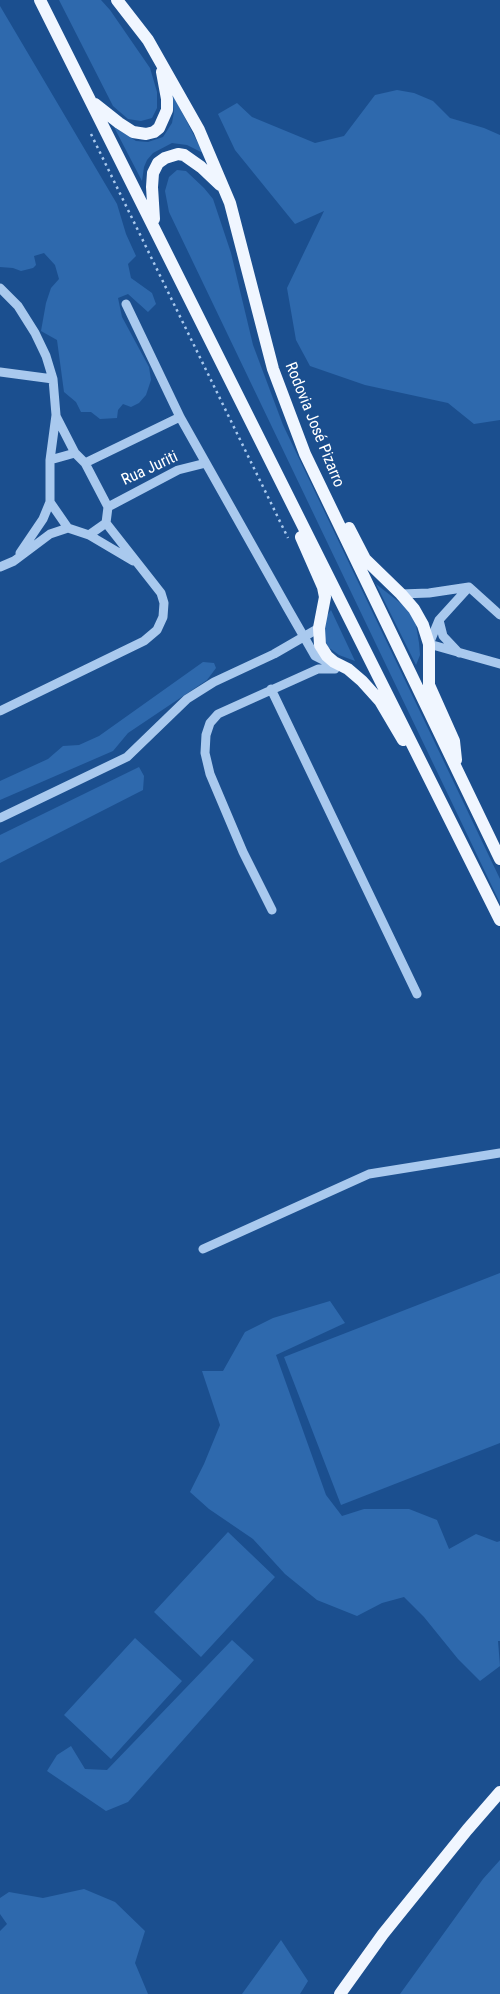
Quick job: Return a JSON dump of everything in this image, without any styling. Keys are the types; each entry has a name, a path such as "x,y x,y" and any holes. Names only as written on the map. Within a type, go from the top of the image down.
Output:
{"main road":[{"path":"40,0 500,920"},
{"name":"Rodovia José Pizarro","path":"117,0 148,40 199,130 226,190 273,369 312,468 500,858"},
{"path":"90,99 114,120 133,132 146,134 154,132 160,128 167,110 165,87 159,60"},
{"path":"155,227 152,196 153,173 158,163 165,158 178,154 184,155 201,167 226,190"},
{"path":"312,468 350,529 365,559 401,594 414,609 423,625 429,644 429,685 454,742 458,770"},
{"path":"282,483 303,543 323,587 325,597 319,628 320,645 327,656 348,669 380,701 398,734 421,762"},
{"path":"467,1830 500,1783"},
{"path":"340,1994 383,1934 500,1792"}],"street":[{"path":"0,288 18,306 35,333 46,356 53,379 56,415 50,460 50,502 43,519 14,561"},
{"path":"126,304 180,417 304,638 316,656 328,664 348,669"},
{"path":"0,372 53,379"},
{"path":"0,710 144,641 156,630 163,617 164,603 161,593 106,523 108,506 85,463 75,453 56,415"},
{"name":"Rua Juriti","path":"85,463 180,417"},
{"path":"50,460 75,453"},
{"name":"Rua Juriti","path":"108,506 178,470 206,463"},
{"path":"50,502 68,528 89,535 138,564"},
{"path":"89,535 106,523"},
{"path":"0,567 14,561 50,534 68,528"},
{"path":"401,594 429,593 469,587"},
{"path":"469,587 500,615"},
{"path":"469,587 439,620 429,644 500,664"},
{"path":"439,620 443,636 459,653"},
{"path":"0,818 127,757 187,699 214,682 304,638 319,628"},
{"path":"318,669 315,641 319,628"},
{"path":"272,910 243,852 210,774 204,753 206,735 210,723 218,714 318,669 348,669"},
{"path":"271,690 417,994"},
{"path":"203,1249 369,1174 500,1153"}],"path":[{"path":"87,126 289,540"}],"shaded area":[{"path":"59,0 101,0 110,10 150,68 157,92 157,108 152,118 141,121 128,119 113,106"},
{"path":"0,6 117,204 126,234 136,256 128,264 131,278 152,293 156,304 148,312 128,294 118,298 122,317 149,367 151,380 146,395 139,403 131,407 123,404 118,410 117,418 100,419 91,412 81,412 76,402 64,392 57,340 41,331 51,288 59,279 55,265 44,253 34,256 36,265 33,268 21,271 0,267"},
{"path":"170,89 203,153 187,145 172,143 153,153 147,160 142,181 114,127 136,141 148,142 163,137 172,123 174,112"},
{"path":"397,90 414,93 433,101 450,118 500,135 500,420 474,424 448,403 365,385 310,366 296,340 287,288 324,211 295,224 235,150 218,114 237,103 252,117 315,143 344,136 375,95"},
{"path":"177,170 186,171 213,199 231,253 253,345 283,425 500,879 500,903 169,212 165,191 169,177"},
{"path":"376,584 408,609 416,625 420,655 416,665"},
{"path":"331,610 355,661 339,655 328,647 324,637 326,617"},
{"path":"203,662 214,663 216,668 207,680 128,733 113,751 0,800 0,781 48,759 63,746 79,745 99,736"},
{"path":"139,767 144,776 143,790 0,863 0,835"},
{"path":"500,1273 500,1443 341,1505 284,1357"},
{"path":"330,1301 345,1323 276,1355 326,1495 342,1516 364,1509 409,1509 437,1520 449,1549 476,1534 497,1542 500,1541 500,1641 498,1641 500,1666 480,1681 458,1659 424,1617 404,1597 382,1603 357,1616 317,1600 285,1574 253,1539 209,1509 190,1492 220,1425 202,1371 223,1371 245,1332 273,1318"},
{"path":"228,1532 275,1577 201,1657 154,1612"},
{"path":"135,1638 182,1681 111,1759 64,1715"},
{"path":"232,1640 254,1660 128,1802 106,1811 47,1771 57,1755 71,1746 85,1769 107,1770"},
{"path":"500,1860 500,1994 400,1994 483,1879"},
{"path":"84,1889 115,1902 145,1931 135,1963 148,1994 0,1994 0,1931 7,1924 0,1914 0,1898 9,1892 43,1898"},
{"path":"281,1940 308,1981 300,1994 242,1994"}]}
